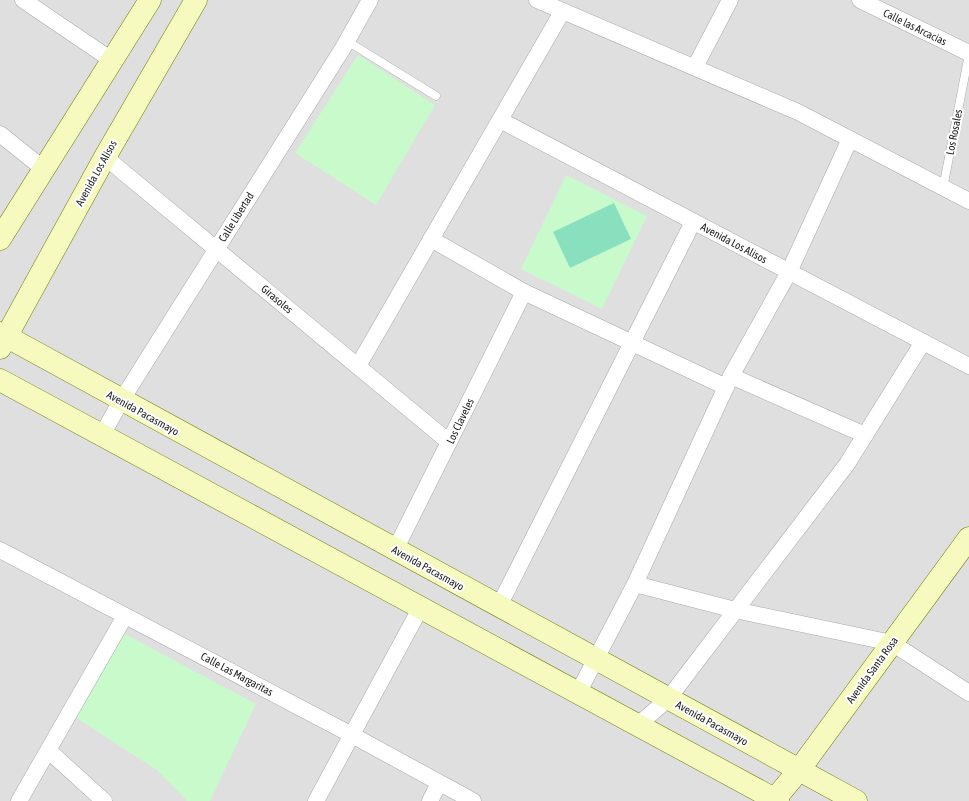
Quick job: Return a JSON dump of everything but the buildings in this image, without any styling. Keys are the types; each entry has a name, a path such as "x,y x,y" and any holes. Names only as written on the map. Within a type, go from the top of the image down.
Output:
{"main road":[{"path":"0,240 150,0"},
{"name":"Avenida Los Alisos","path":"2,340 105,157 196,0"},
{"name":"Avenida Pacasmayo","path":"2,340 121,400 856,801"},
{"path":"0,380 776,800"},
{"name":"Avenida Santa Rosa","path":"776,800 969,538"}],"street":[{"path":"23,0 113,61"},
{"name":"Calle Libertad","path":"102,435 121,400 347,41 370,0"},
{"path":"537,0 798,112 969,201"},
{"path":"695,67 730,0"},
{"name":"Calle las Arcacias","path":"860,0 969,54"},
{"path":"358,366 562,12"},
{"name":"Avenida Los Alisos","path":"500,120 969,366"},
{"path":"0,134 45,170"},
{"path":"578,693 594,659 635,584 728,382 789,272 850,139"},
{"name":"Girasoles","path":"105,157 449,442"},
{"path":"499,606 693,222"},
{"path":"431,239 524,292 632,342 728,382 865,435"},
{"name":"Los Claveles","path":"395,550 524,292"},
{"path":"638,725 668,699 847,464 922,342"},
{"name":"Calle Las Margaritas","path":"0,550 352,735 473,801"},
{"path":"635,584 735,610 892,643 969,693"},
{"path":"316,801 421,607"},
{"path":"19,801 125,616"},
{"path":"49,751 104,801"},
{"path":"430,801 440,783"}],"lane":[{"path":"347,41 436,96"},
{"name":"Los Rosales","path":"943,188 969,54"}],"shaded area":[{"path":"0,0 969,0 969,801 0,801"}],"green space":[{"path":"358,55 435,105 376,205 295,153"},
{"path":"566,175 647,216 602,309 521,269"},
{"path":"614,203 631,239 570,268 553,232"},
{"path":"123,633 256,704 210,801 187,801 157,770 75,717"}]}
